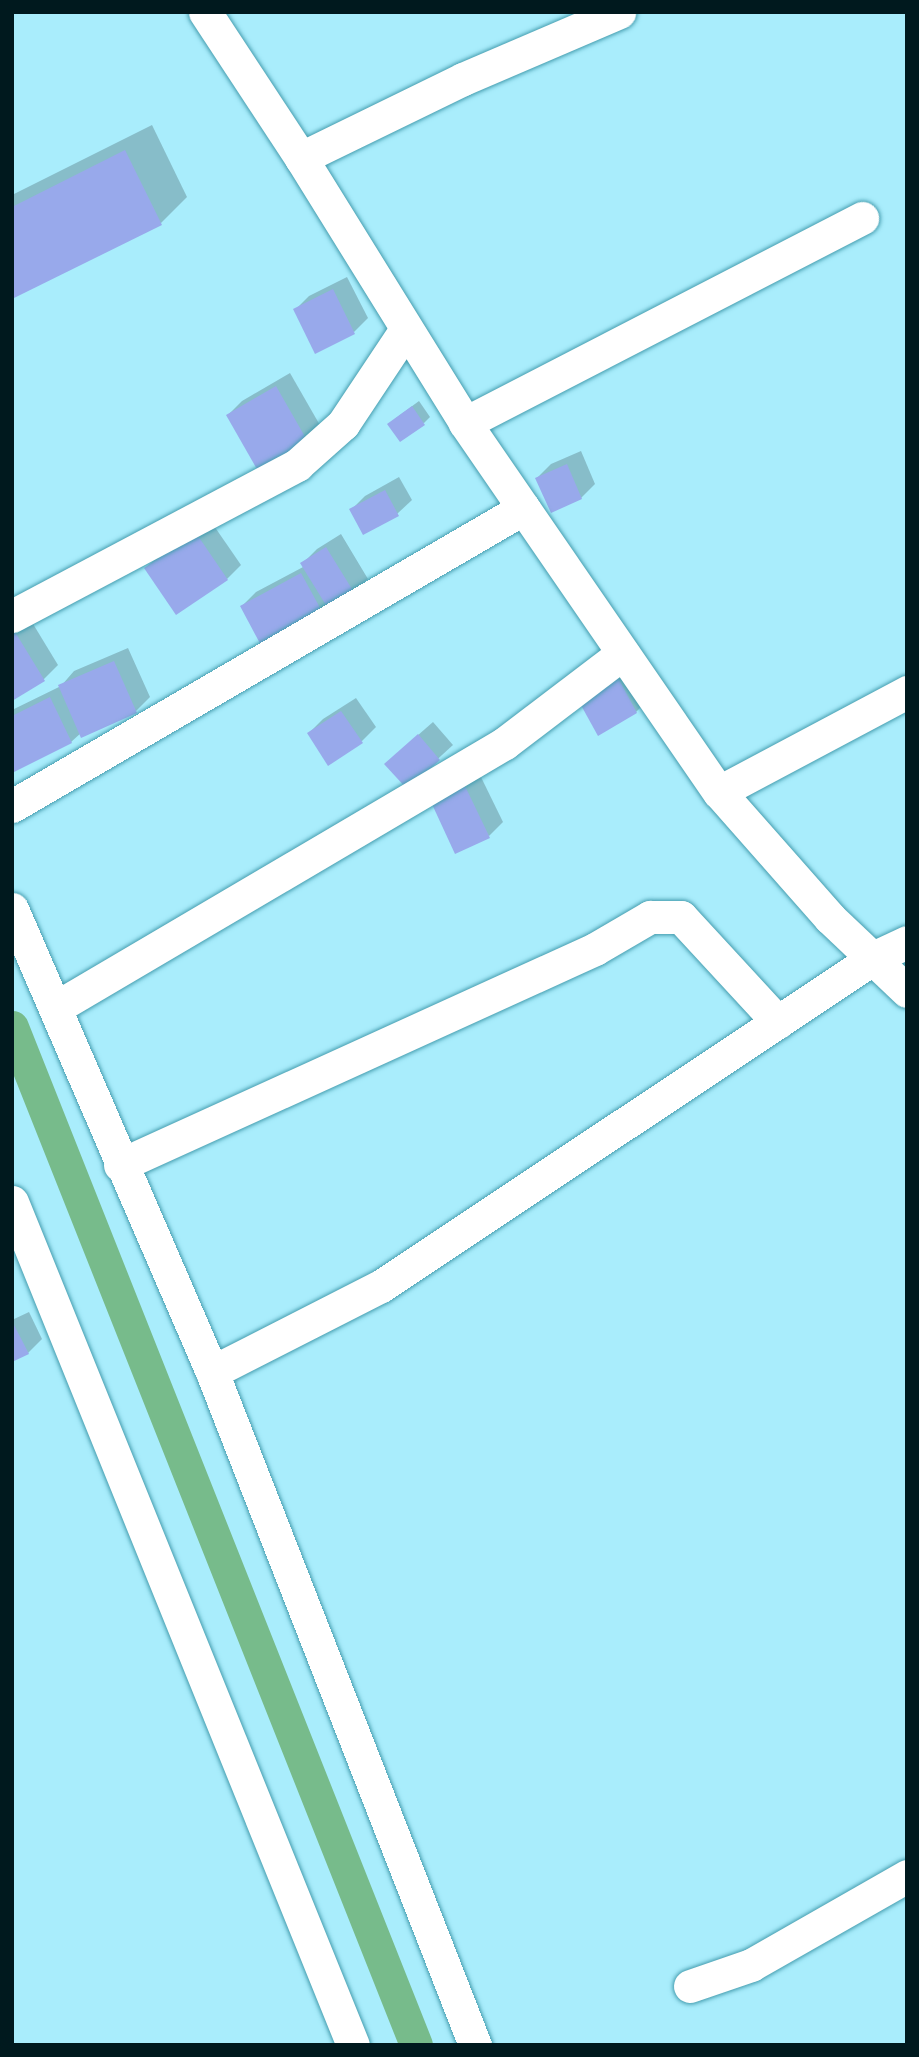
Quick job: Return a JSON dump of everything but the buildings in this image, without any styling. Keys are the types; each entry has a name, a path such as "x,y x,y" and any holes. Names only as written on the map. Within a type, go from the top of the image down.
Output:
{"street":[{"path":"205,12 301,158 465,424 719,792 831,918 907,991"},
{"path":"301,158 463,79 619,12"},
{"path":"465,424 862,218"},
{"path":"12,616 297,465 343,424 406,329"},
{"path":"12,806 524,508"},
{"path":"55,1008 505,743 623,653"},
{"path":"719,792 907,692"},
{"path":"12,909 212,1372 475,2045"},
{"path":"120,1164 595,949 650,916 681,917 778,1022"},
{"path":"212,1372 381,1286 874,957 907,942"},
{"path":"12,1202 353,2045"},
{"path":"690,1986 751,1965 907,1876"}],"waterway":[{"path":"12,1027 416,2045"}]}
